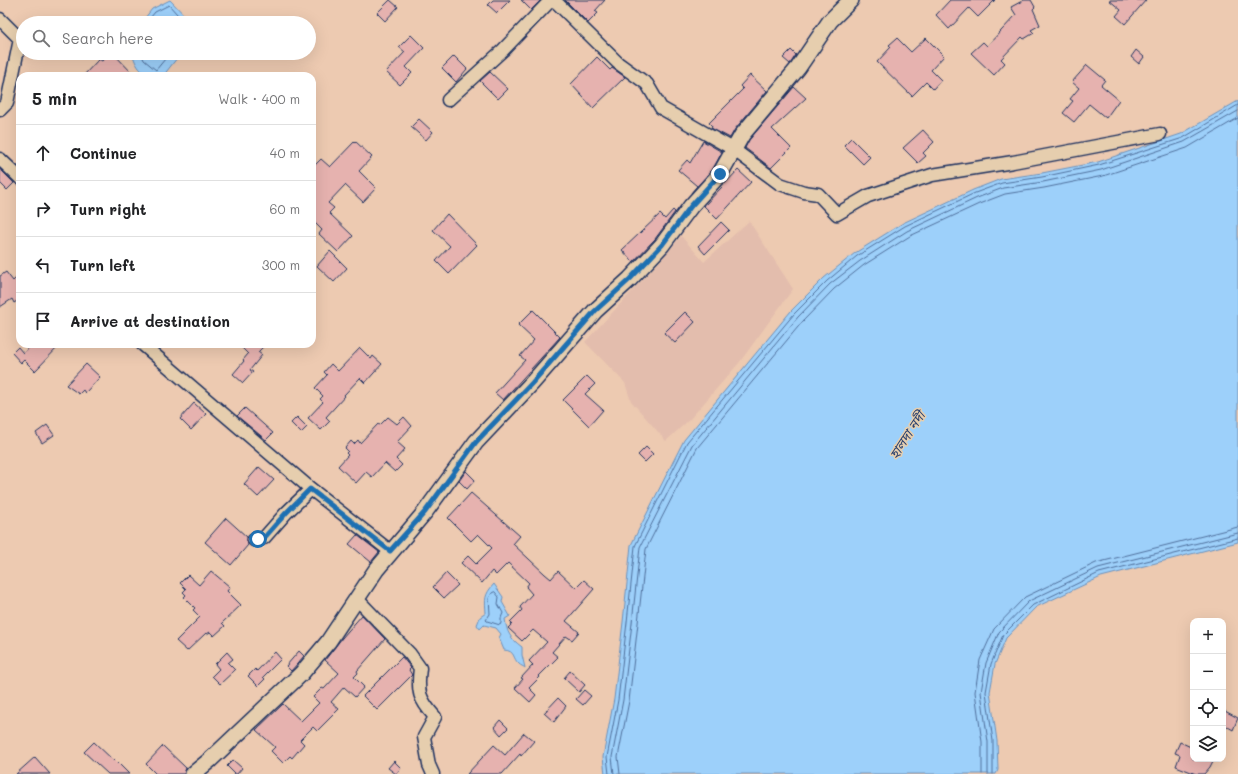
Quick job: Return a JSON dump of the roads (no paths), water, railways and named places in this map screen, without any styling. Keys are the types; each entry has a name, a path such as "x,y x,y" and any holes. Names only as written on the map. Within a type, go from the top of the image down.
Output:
{"street":[{"path":"448,100 503,50 551,0"},
{"path":"554,0 618,63 647,84 661,108 733,150 780,184 804,192 818,194 837,214 868,196 932,175 1160,134"},
{"path":"193,774 210,760 301,674 328,642 390,551 425,512 476,442 532,383 595,311 630,279 662,245 691,206 720,174 742,135 798,68 845,2"},
{"path":"0,19 16,35"},
{"path":"0,110 7,103 16,59"},
{"path":"0,159 16,174"},
{"path":"147,348 310,489 390,551"},
{"path":"254,540 264,538 310,489"},
{"path":"357,599 410,654 420,668 418,687 424,705 435,717 424,737 429,765 434,774"}],"water":[{"path":"170,0 185,16 146,16 152,9"},
{"path":"135,60 176,60 166,72 144,72"},
{"name":"হালদা নদী","path":"1238,101 1238,542 1101,577 1036,607 1006,638 995,664 990,692 997,741 998,770 996,774 605,774 603,757 614,699 631,545 684,440 791,311 824,278 855,253 903,223 973,190 1001,179 1098,162 1181,134"},
{"path":"494,584 503,597 502,602 510,616 505,619 508,632 522,647 525,668 517,662 512,653 504,650 499,638 501,634 496,628 484,625 480,629 477,625 480,617 486,613 486,597 488,591"}]}
